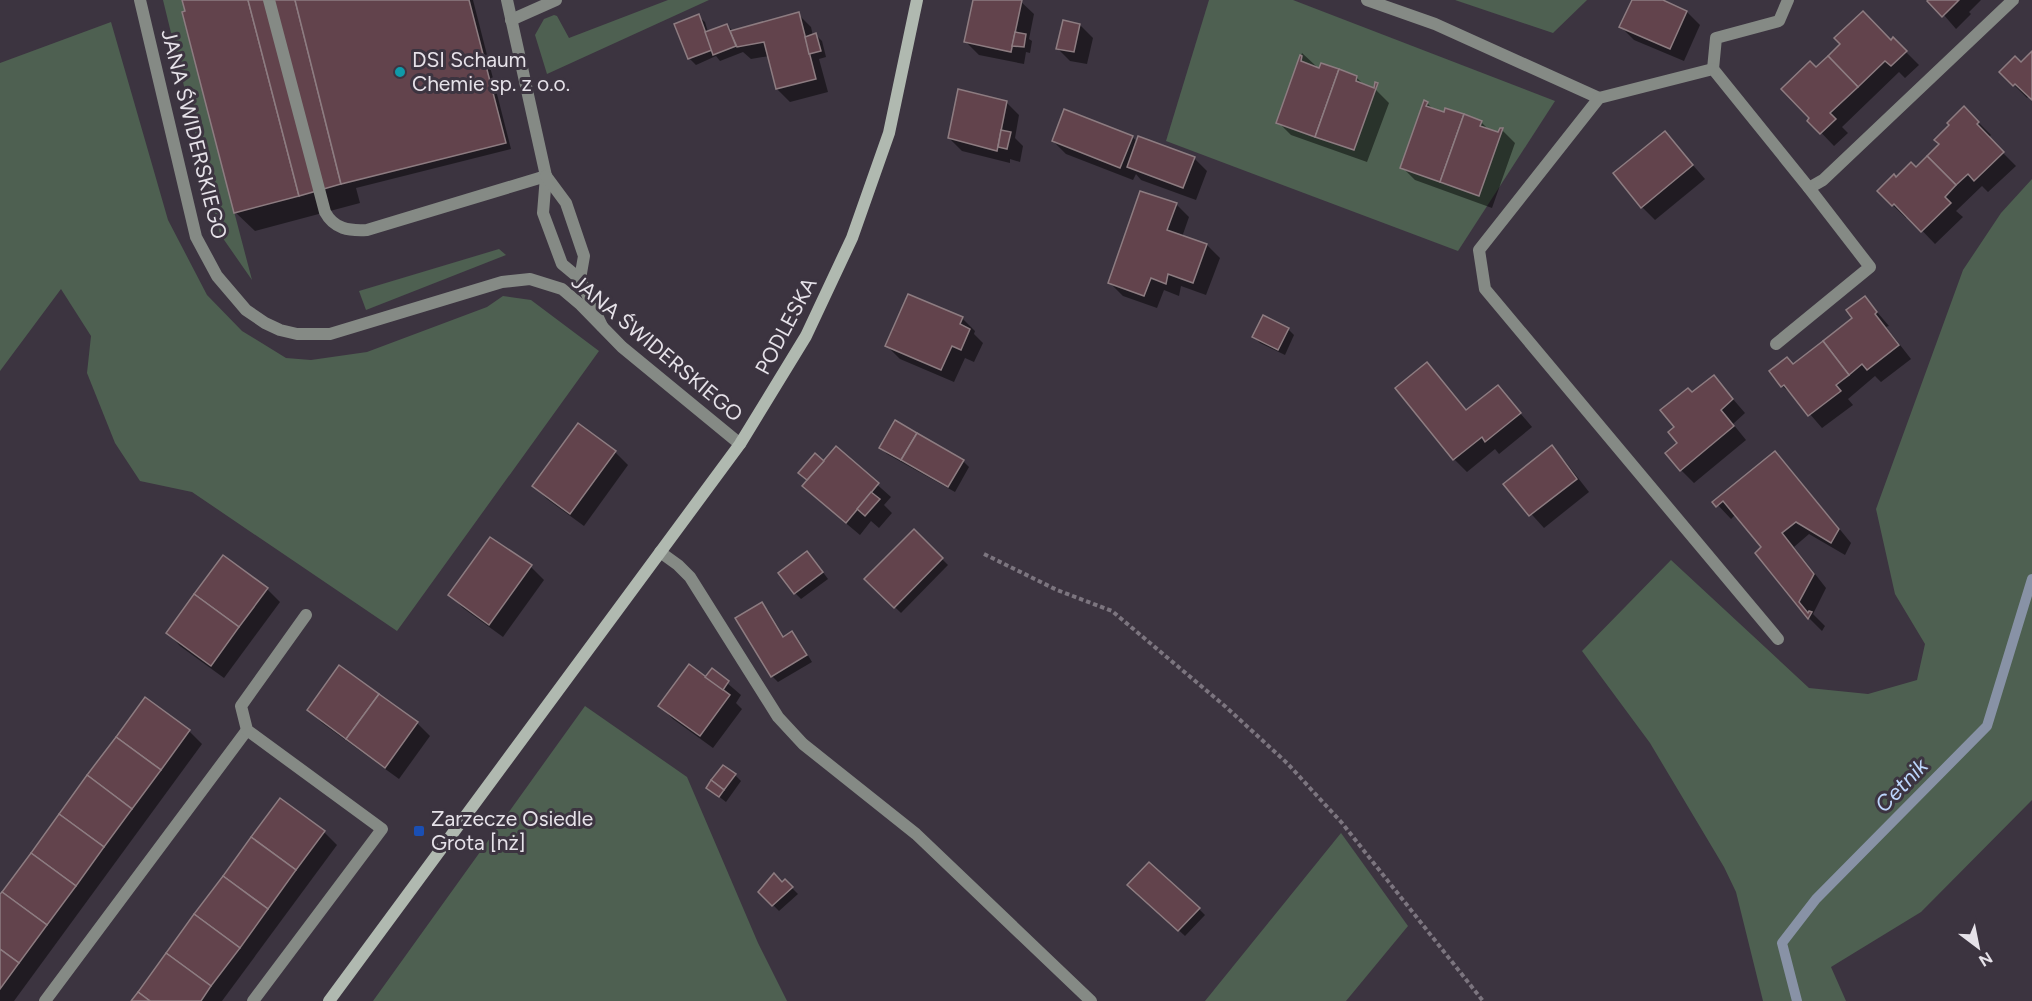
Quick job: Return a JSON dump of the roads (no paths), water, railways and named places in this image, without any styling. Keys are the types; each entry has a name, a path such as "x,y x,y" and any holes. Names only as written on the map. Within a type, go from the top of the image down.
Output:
{"street":[{"name":"JANA ŚWIDERSKIEGO","path":"140,0 196,237 217,276 246,310 280,330 297,334 330,334 502,282 530,279 562,289 622,347 740,444"},
{"path":"269,0 325,212 330,221 351,231 367,230 546,176"},
{"path":"507,0 546,176 543,213 562,264 580,279 603,327"},
{"path":"511,20 556,0"},
{"name":"PODLESKA","path":"329,1001 740,444 806,336 852,238 889,134 916,0"},
{"path":"1367,0 1435,24 1599,98"},
{"path":"1776,344 1870,267 1713,69 1716,38 1779,21 1788,0"},
{"path":"1809,188 1823,180 2013,0"},
{"path":"1713,69 1599,98 1479,250 1485,289 1778,639"},
{"path":"546,176 566,203 584,256 580,279"},
{"path":"660,552 690,577 778,717 803,744 916,834 1091,1001"},
{"path":"253,1001 382,829 247,730 241,706 306,615"},
{"path":"45,1001 247,730"}],"waterway":[{"name":"Cetnik","path":"1797,1001 1782,943 1816,899 1987,726 2032,579"}],"place":[{"name":"DSI Schaum Chemie sp. z o.o.","path":"400,72"},
{"name":"Zarzecze Osiedle Grota [nż]","path":"419,831"}]}
